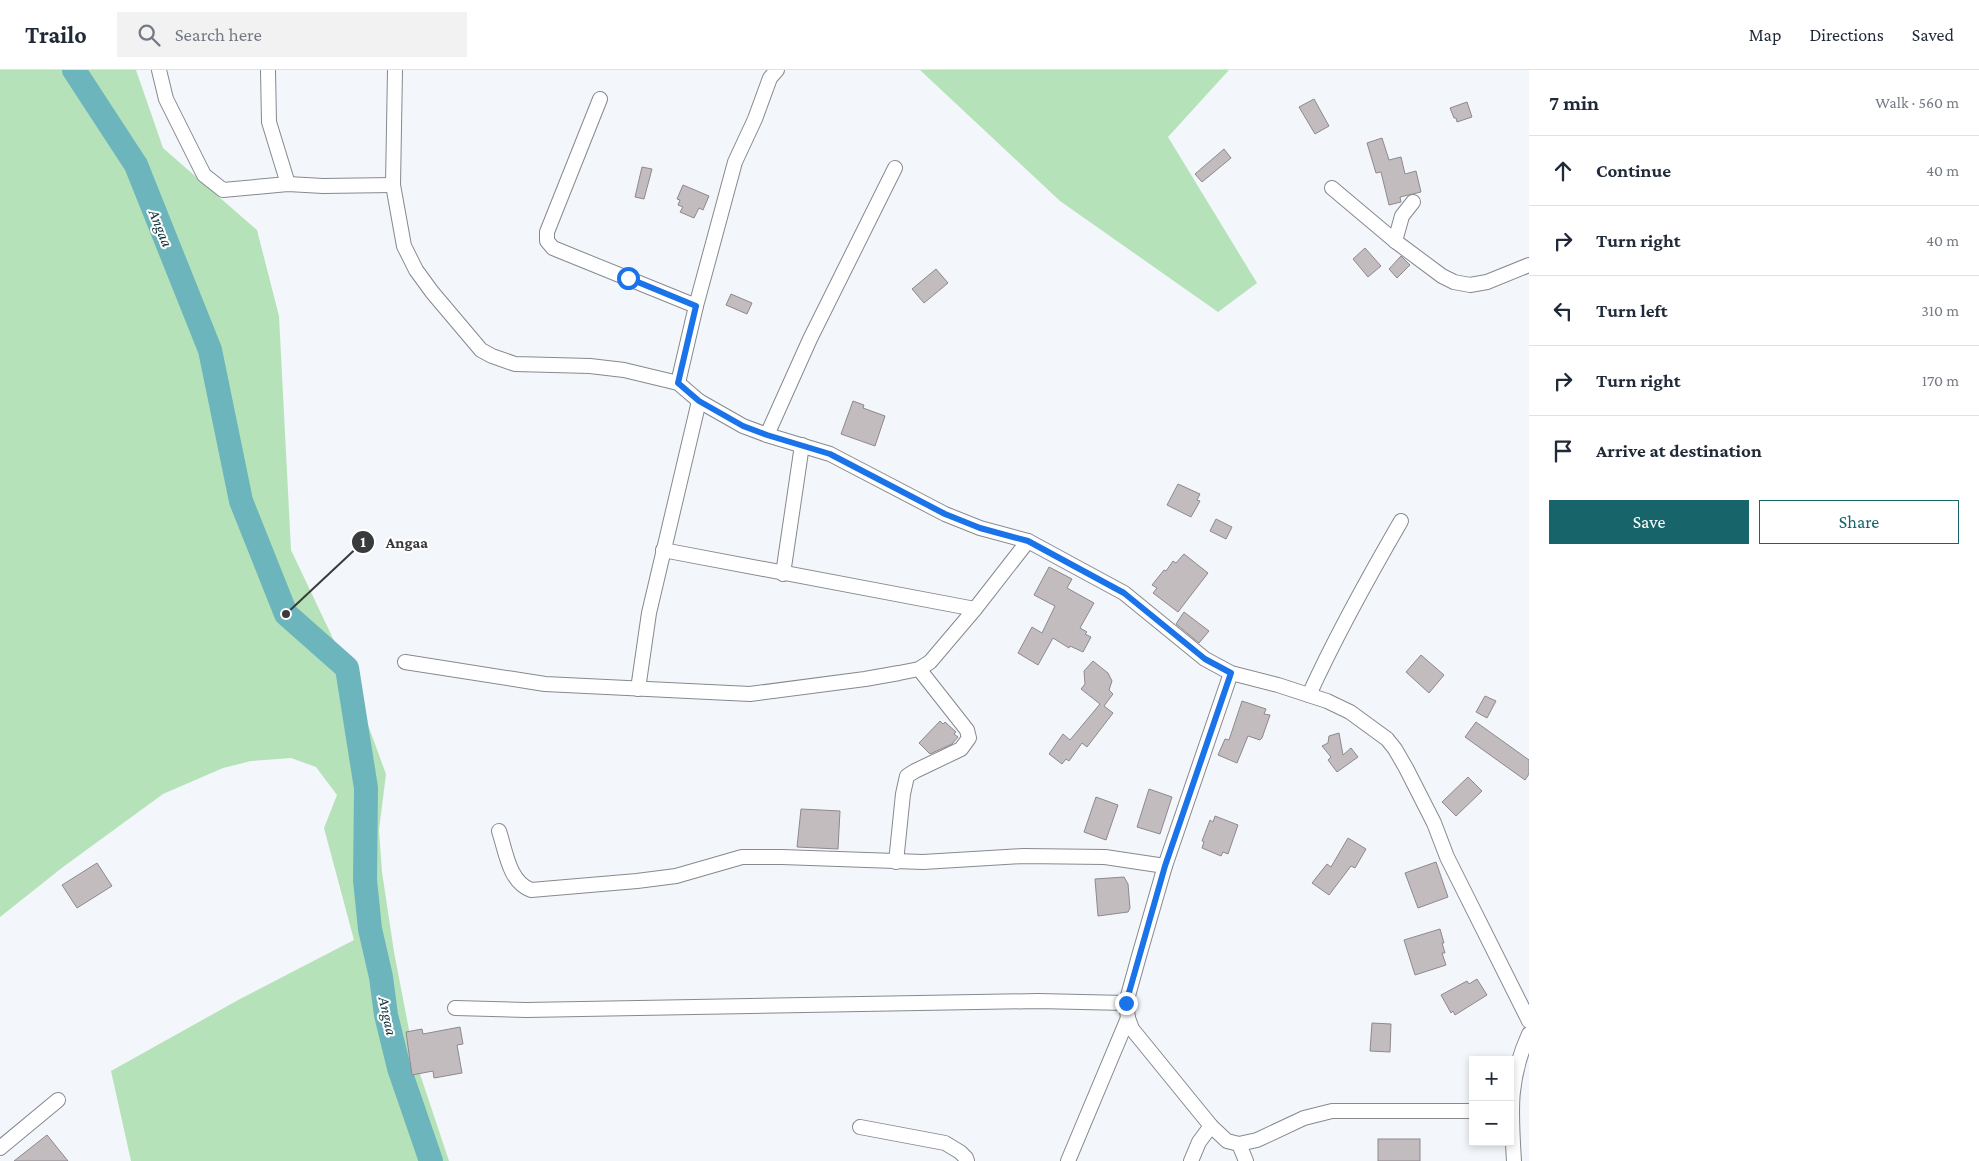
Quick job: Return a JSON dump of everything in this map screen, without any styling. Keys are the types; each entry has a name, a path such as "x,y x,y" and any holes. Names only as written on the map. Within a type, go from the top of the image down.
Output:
{"street":[{"path":"159,70 166,100 204,176 223,190 288,184 323,186 393,185"},
{"path":"268,70 269,122 288,184"},
{"path":"394,70 393,185 404,246 410,259 432,292 481,350 515,364 590,366 624,370 678,383 699,401 743,426 830,454 945,514 980,528 1028,541 1124,593 1205,659 1231,673 1309,695 1350,712 1387,739 1395,749 1431,816 1447,857 1529,1020"},
{"path":"678,383 696,306 735,162 755,119 770,78 777,70"},
{"path":"600,99 547,232 547,241 553,248 696,306"},
{"path":"767,435 810,339 894,168"},
{"path":"1332,188 1395,241 1442,276 1454,282 1470,285 1487,282 1529,265"},
{"path":"1395,241 1402,216 1413,202"},
{"path":"638,689 649,613 699,401"},
{"path":"783,574 802,445"},
{"path":"1309,695 1330,648 1355,600 1401,521"},
{"path":"405,662 545,684 750,694 865,679 919,669 930,662 975,609 1028,541"},
{"path":"663,550 975,609"},
{"path":"896,862 902,794 907,776 961,749 969,738 967,730 919,669"},
{"path":"1231,673 1165,866 1126,1003 1132,1029 1211,1126 1227,1141 1239,1144 1257,1140 1304,1118 1332,1111 1469,1111"},
{"path":"499,831 514,878 523,887 532,890 676,876 742,857 923,862 1024,856 1105,857 1165,866"},
{"path":"455,1008 526,1010 1038,1001 1126,1003"},
{"path":"1068,1161 1128,1018"},
{"path":"1511,1101 1513,1079 1521,1052 1529,1034"},
{"path":"0,1148 58,1100"},
{"path":"1190,1161 1199,1142 1211,1126"},
{"path":"860,1127 945,1142 960,1152 967,1161"},
{"path":"1239,1144 1246,1161"},
{"path":"1513,1146 1514,1161"}],"green space":[{"path":"0,70 136,70 163,148 257,230 279,316 291,550 347,668 386,774 379,830 382,872 394,952 414,1056 449,1161 131,1161 111,1071 240,999 354,940 324,828 337,795 316,767 291,758 251,761 223,768 163,794 63,867 0,917"},
{"path":"920,70 1229,70 1168,137 1257,283 1218,312 1060,201"}],"building":[{"path":"1314,99 1329,126 1315,134 1299,107"},
{"path":"1467,102 1472,117 1457,122 1450,108"},
{"path":"1382,138 1389,160 1401,157 1405,174 1416,171 1421,192 1400,197 1401,202 1389,205 1381,172 1376,173 1367,143"},
{"path":"1224,149 1231,158 1202,182 1195,174"},
{"path":"642,167 652,169 644,199 635,197"},
{"path":"683,185 709,196 703,210 699,208 694,218 680,212 683,207 678,205 680,200 677,199"},
{"path":"1365,248 1381,266 1368,277 1353,259"},
{"path":"1401,256 1410,265 1397,278 1389,269"},
{"path":"936,269 948,283 924,303 912,289"},
{"path":"731,294 752,303 747,314 726,305"},
{"path":"853,401 864,405 863,408 885,416 875,446 841,434"},
{"path":"1178,484 1200,494 1197,500 1200,501 1191,517 1167,505"},
{"path":"1216,519 1232,527 1226,539 1210,531"},
{"path":"1184,554 1208,573 1178,612 1153,593 1157,588 1152,585 1173,561 1176,563"},
{"path":"1049,567 1072,579 1067,588 1094,603 1080,628 1091,637 1083,652 1070,646 1069,648 1053,638 1038,665 1018,653 1032,627 1042,633 1055,606 1034,595"},
{"path":"1184,612 1209,631 1199,643 1176,624"},
{"path":"1421,655 1444,675 1429,693 1406,672"},
{"path":"1093,661 1108,673 1112,681 1109,690 1113,694 1104,706 1113,713 1087,747 1082,743 1069,761 1066,759 1062,764 1049,754 1063,734 1070,740 1100,704 1081,689 1085,684 1084,671"},
{"path":"1485,696 1496,701 1487,718 1476,712"},
{"path":"1242,701 1266,709 1264,714 1270,715 1262,738 1260,740 1248,736 1237,763 1218,755 1225,739 1229,740"},
{"path":"940,721 943,724 945,722 956,732 954,734 958,737 952,744 930,754 919,743"},
{"path":"1476,722 1529,760 1529,774 1525,780 1465,737"},
{"path":"1339,733 1343,755 1351,748 1358,757 1337,772 1328,760 1331,757 1322,746 1328,743 1329,736"},
{"path":"1468,777 1482,791 1456,816 1442,802"},
{"path":"1149,789 1172,797 1160,834 1137,827"},
{"path":"1096,797 1118,805 1106,840 1084,832"},
{"path":"801,809 840,811 838,849 797,847"},
{"path":"1215,816 1238,825 1228,854 1223,852 1221,856 1202,848 1204,842 1202,841 1210,820 1213,822"},
{"path":"1348,838 1366,849 1355,868 1351,866 1329,895 1312,883 1327,864 1331,867"},
{"path":"1436,862 1448,897 1418,908 1405,873"},
{"path":"97,863 112,886 77,908 62,885"},
{"path":"1124,877 1128,884 1130,908 1128,912 1098,916 1095,879"},
{"path":"1440,929 1445,953 1442,953 1446,965 1415,975 1404,940"},
{"path":"1477,979 1487,995 1455,1015 1453,1011 1451,1013 1441,995 1467,981 1469,984"},
{"path":"1372,1023 1391,1024 1390,1052 1370,1051"},
{"path":"460,1027 463,1044 457,1045 462,1073 434,1078 433,1071 412,1075 406,1032 422,1029 423,1034"},
{"path":"47,1135 68,1161 14,1161"},
{"path":"1378,1139 1420,1139 1420,1161 1378,1161"}],"waterway":[{"name":"Angaa","path":"74,70 136,165 210,350 241,501 286,614 347,668 366,788 365,880 370,929 381,977 386,1015 399,1068 431,1161"}],"place":[{"name":"Angaa","path":"286,614"}],"route":[{"path":"628,278 696,306 678,383 699,401 743,426 830,454 885,481 945,514 980,528 1028,541 1124,593 1205,659 1231,673 1165,866 1126,1003"}]}
